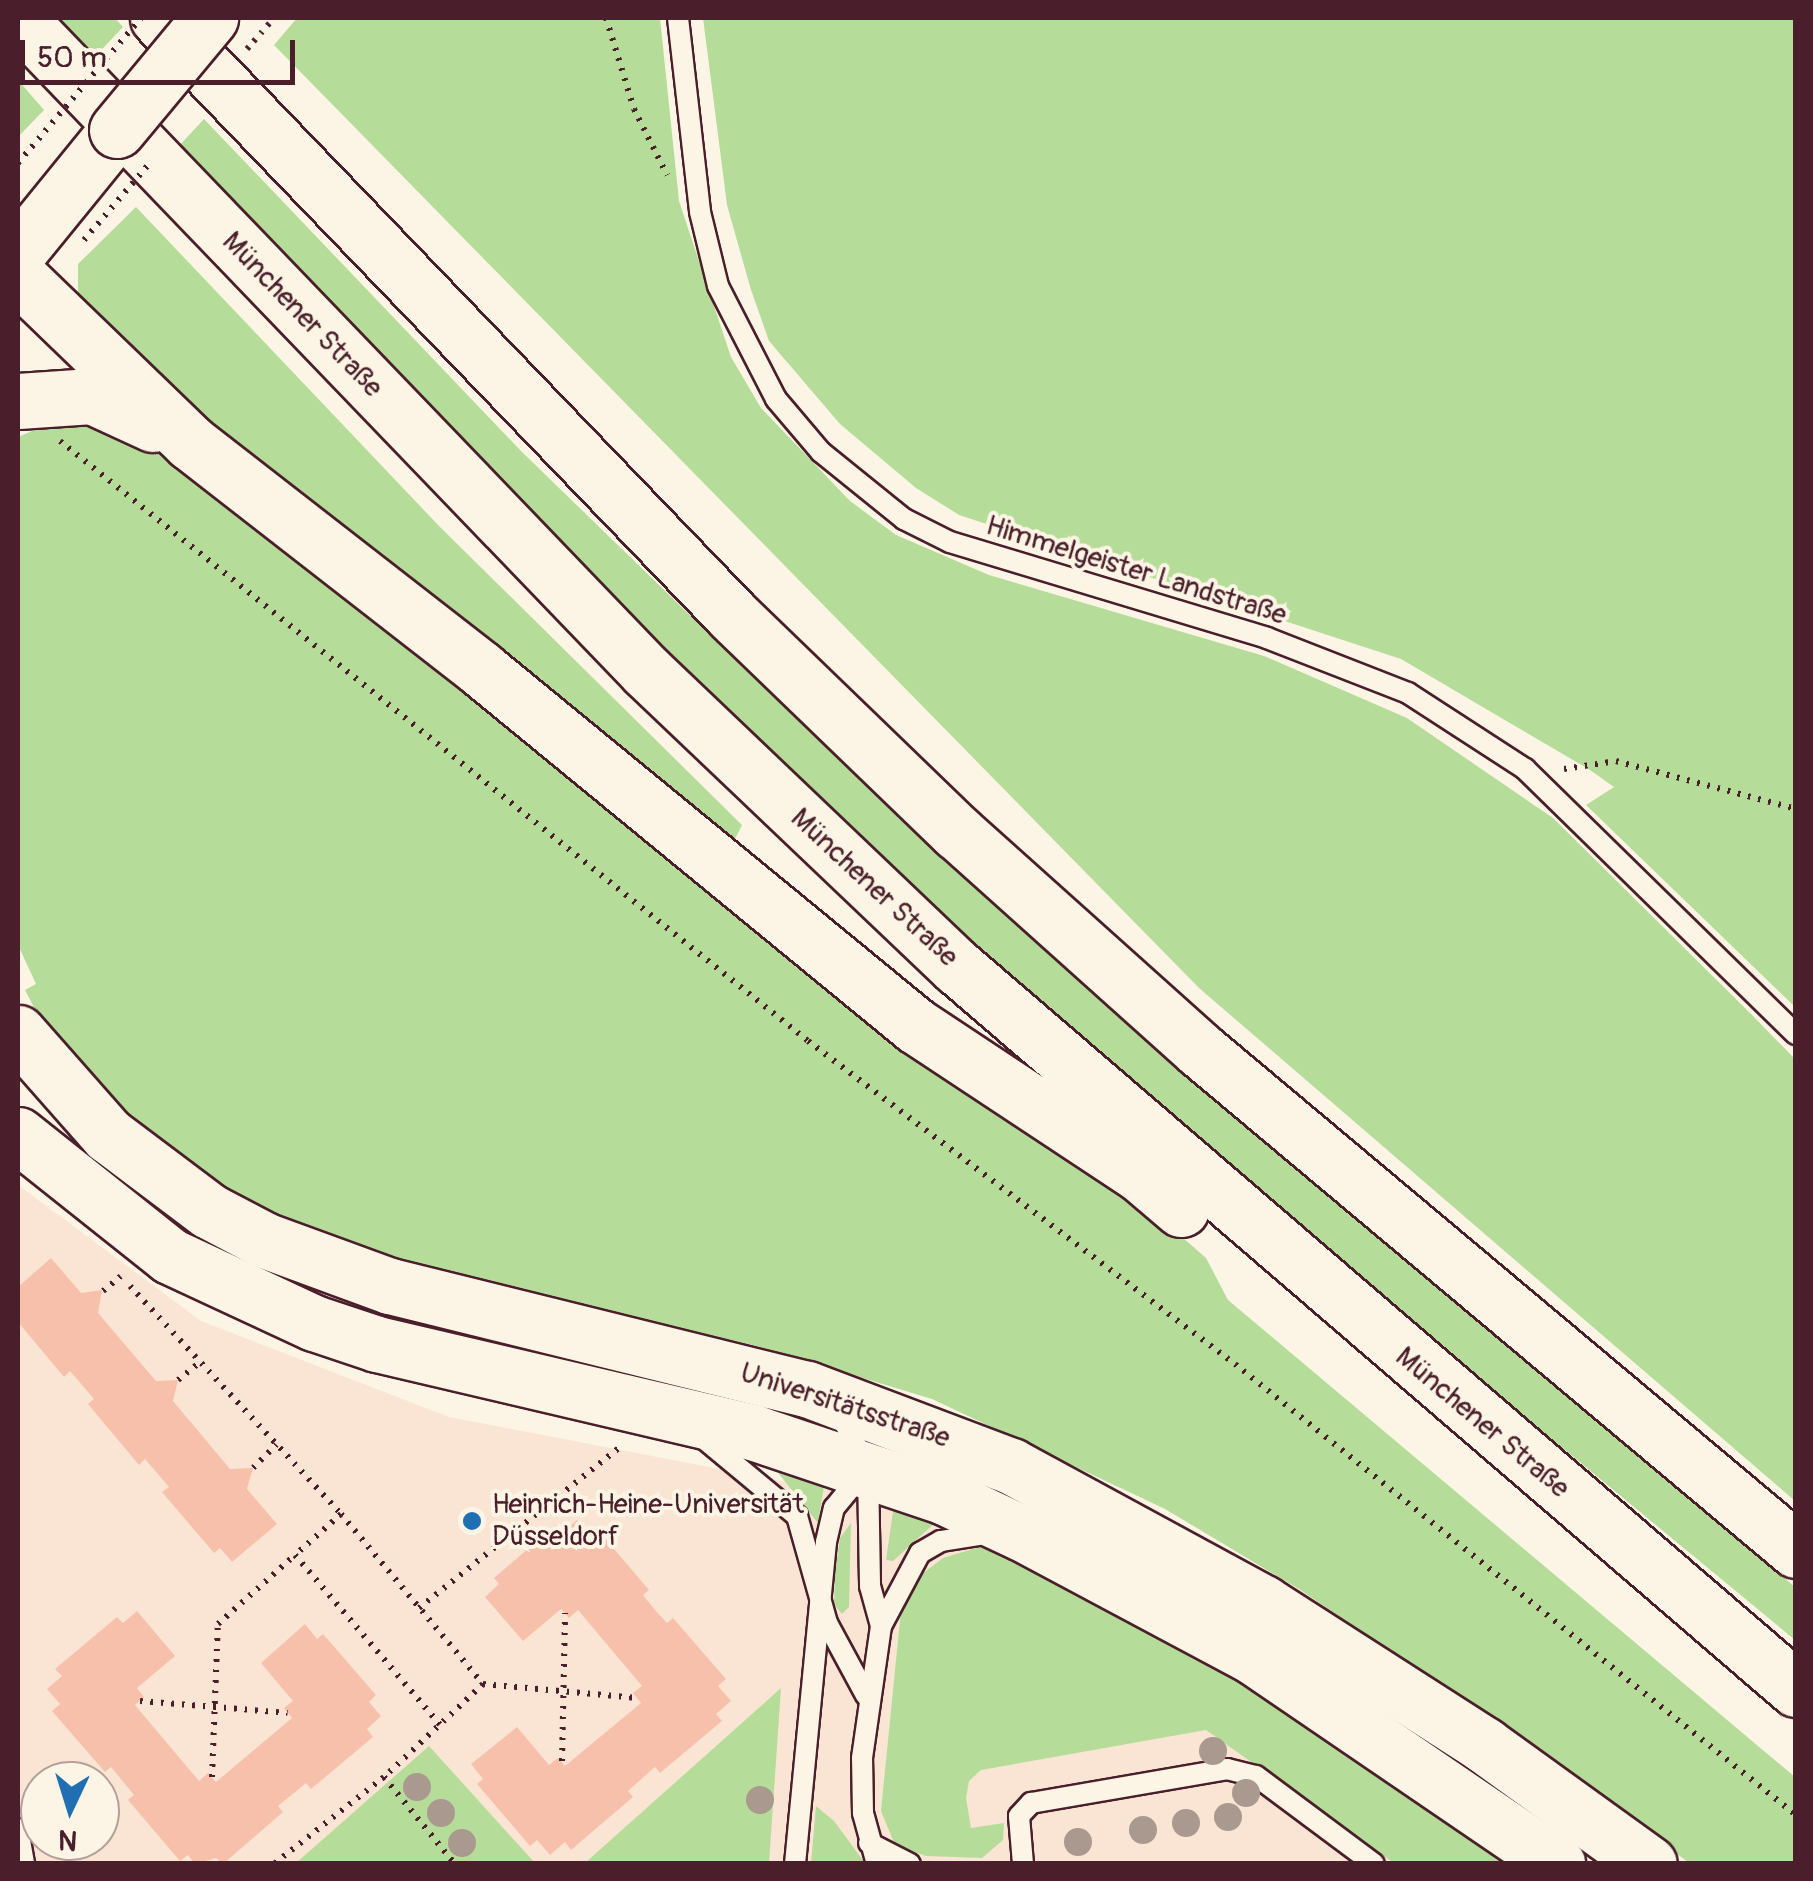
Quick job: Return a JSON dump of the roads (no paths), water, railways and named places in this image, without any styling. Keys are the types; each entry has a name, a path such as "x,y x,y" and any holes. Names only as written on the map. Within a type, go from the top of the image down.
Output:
{"main road":[{"name":"Münchener Straße","path":"18,18 647,672 957,967 1383,1339 1796,1689"},
{"path":"158,18 733,616 958,832 1200,1050 1796,1550"},
{"path":"33,232 210,18"},
{"path":"18,276 191,443 481,669 916,1026 1140,1174 1298,1306 1383,1339"},
{"path":"31,398 112,402 191,443"},
{"name":"Universitätsstraße","path":"18,1034 108,1134 163,1180 264,1240 390,1286 807,1390 935,1434 1091,1506 1406,1694 1650,1864"},
{"name":"Universitätsstraße","path":"18,1135 170,1256 240,1293 377,1344 888,1464 1254,1657 1557,1864"}],"lane":[{"name":"Himmelgeister Landstraße","path":"678,18 700,212 718,286 776,399 821,452 904,520 999,561 1180,610 1354,670 1408,693 1525,769 1796,1034"},
{"path":"807,1390 888,1464"},
{"path":"666,1411 785,1501 804,1530 822,1608 866,1697"},
{"path":"933,1460 1091,1506"},
{"path":"795,1864 834,1508 888,1464"},
{"path":"881,1626 870,1586 888,1464"},
{"path":"910,1864 873,1854 862,1795 866,1697 881,1626 920,1553 966,1534 1022,1534"},
{"path":"1019,1862 1019,1816 1031,1804 1227,1769 1256,1776 1374,1864"},
{"path":"18,1829 24,1864"}],"place":[{"name":"Heinrich-Heine-Universität Düsseldorf","path":"472,1521"}]}
